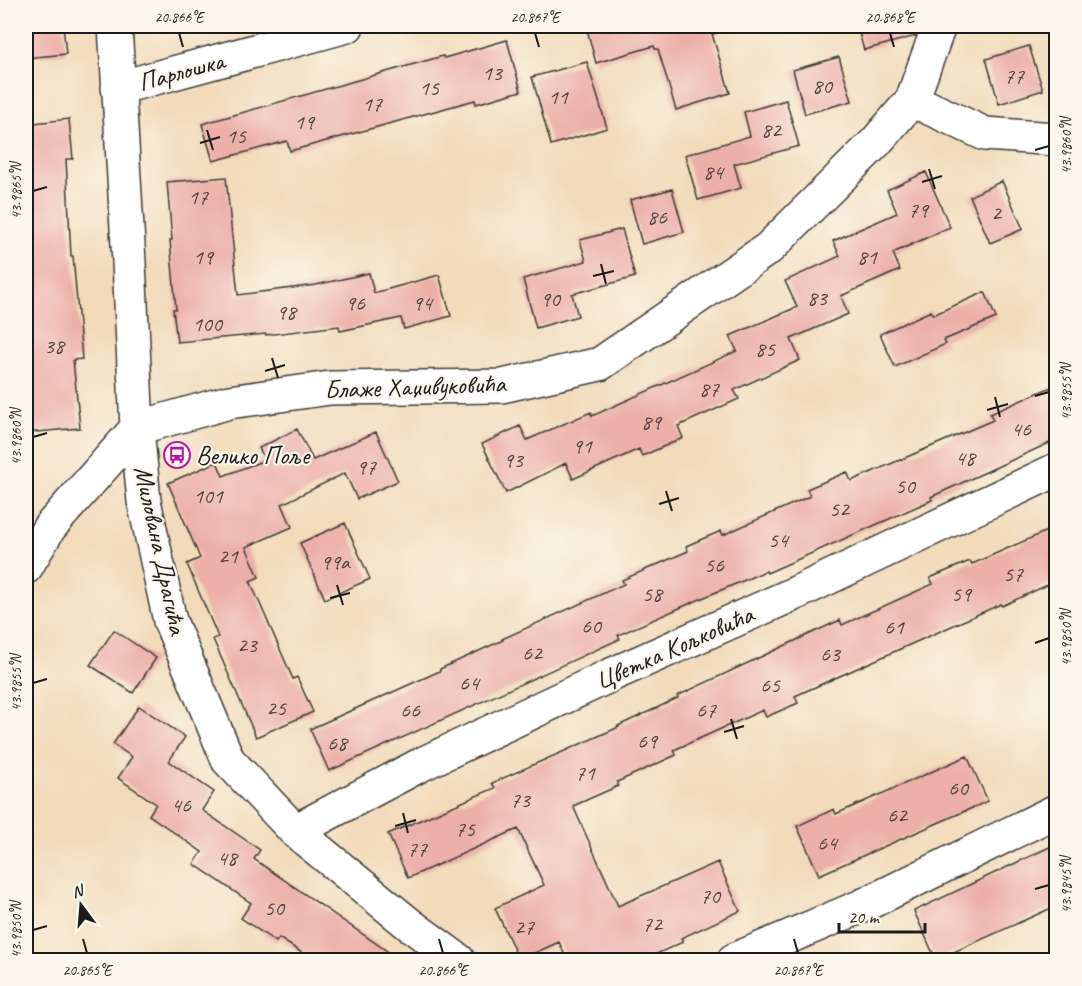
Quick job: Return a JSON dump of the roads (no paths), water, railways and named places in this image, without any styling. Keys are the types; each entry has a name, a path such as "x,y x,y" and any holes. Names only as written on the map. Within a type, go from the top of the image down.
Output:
{"street":[{"name":"Милована Драгића","path":"115,26 137,429 144,501 170,621 228,760 295,831 409,924 458,960"},
{"name":"Парлошка","path":"118,88 346,26"},
{"name":"Блаже Хаџивуковића","path":"137,429 229,402 330,388 502,386 600,364 770,248 876,142 912,100 939,26"},
{"path":"912,100 985,134 1056,139"},
{"path":"26,567 49,528 137,429"},
{"name":"Цветка Кољковића","path":"295,831 420,765 611,675 796,593 1056,470"},
{"path":"734,960 862,906 1056,811"}],"place":[{"name":"Велико Поље","path":"177,455"}]}
